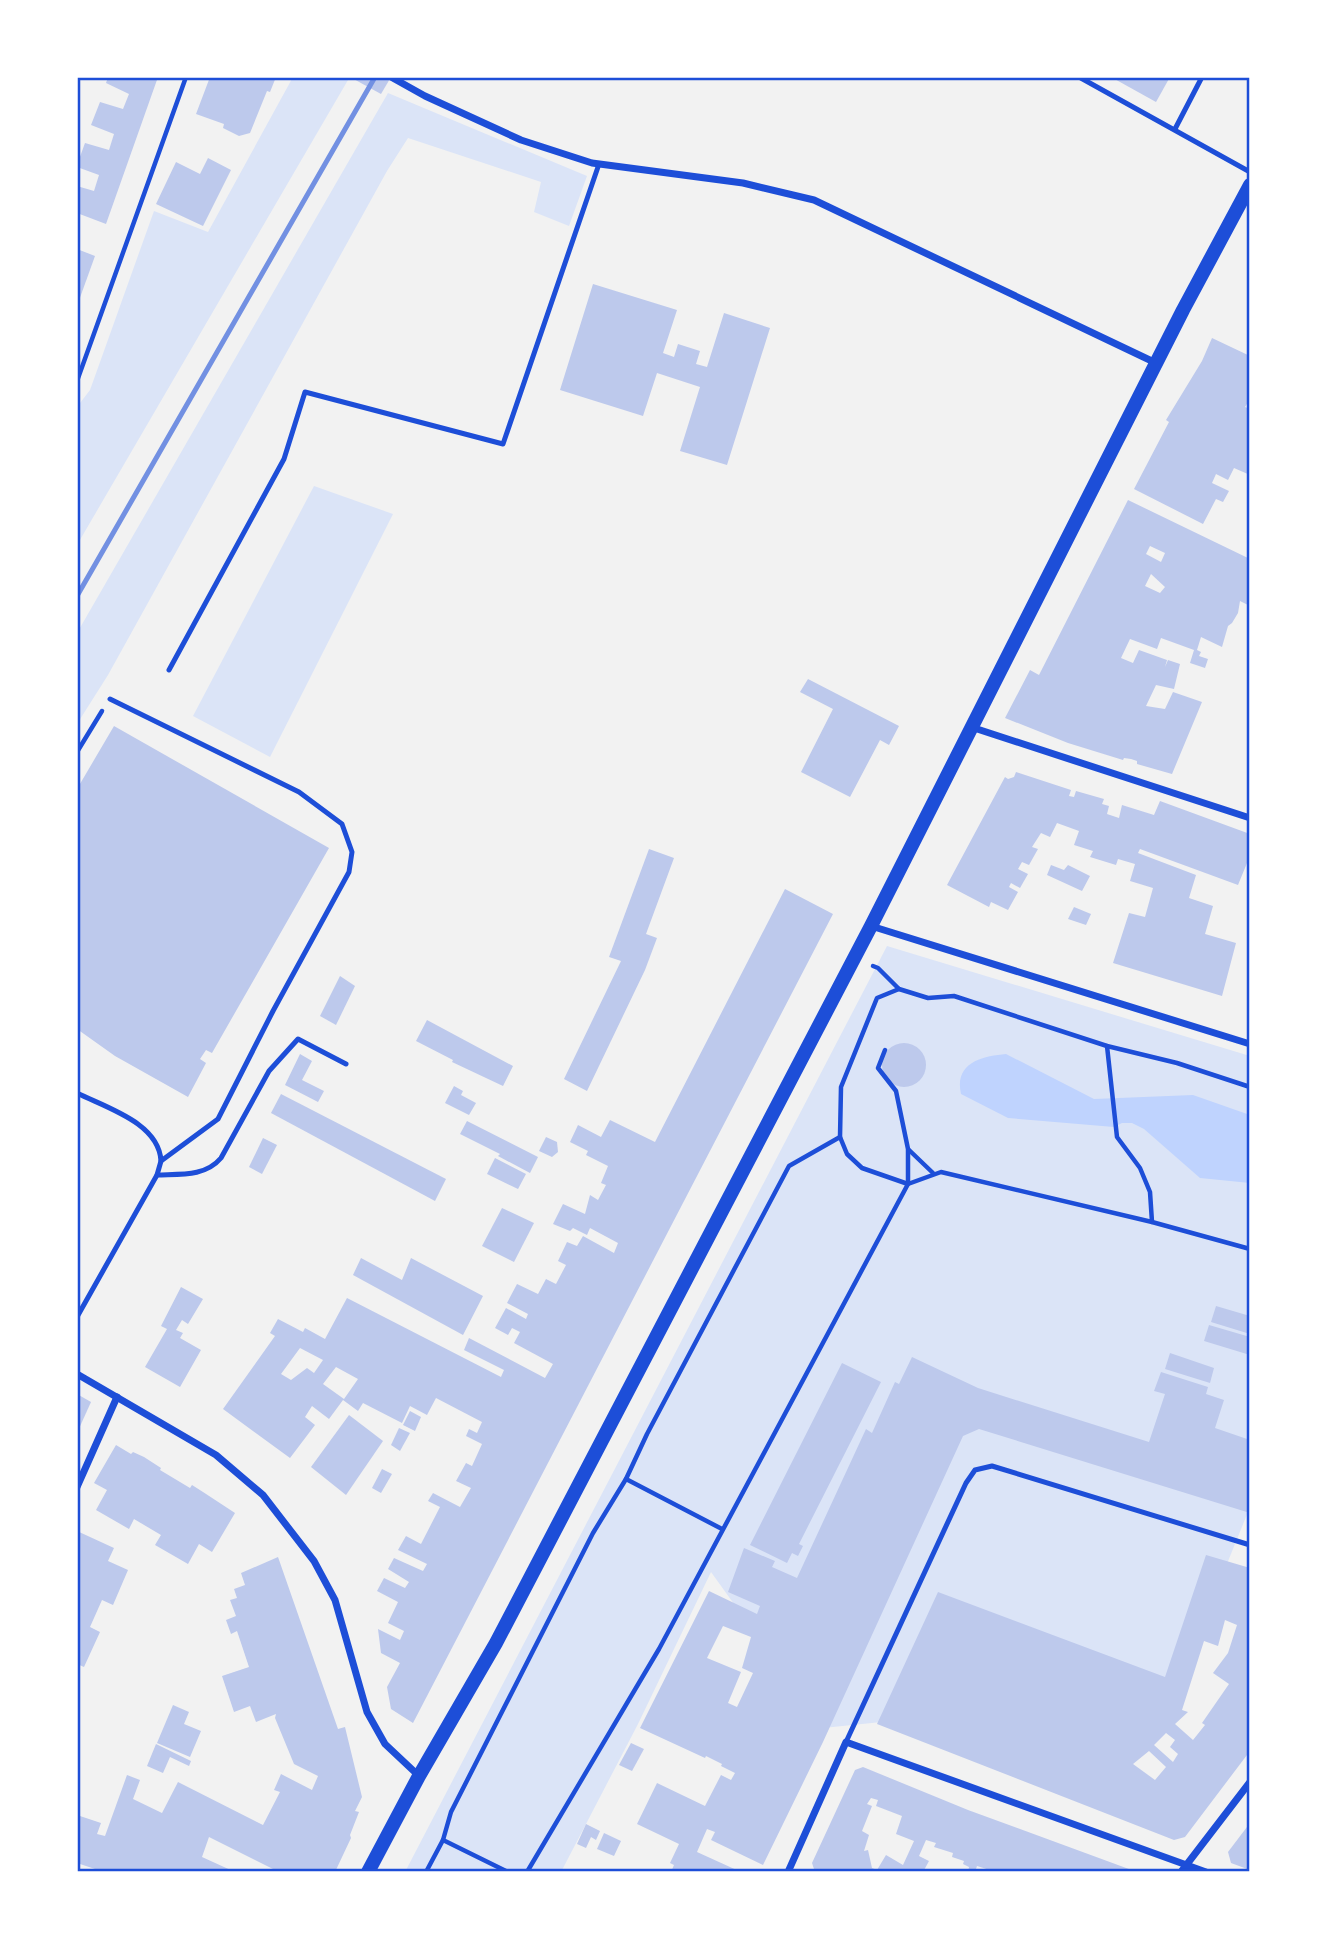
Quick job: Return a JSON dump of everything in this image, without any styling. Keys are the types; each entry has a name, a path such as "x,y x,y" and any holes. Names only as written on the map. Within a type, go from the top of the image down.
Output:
{"main road":[{"path":"368,1872 419,1776 496,1643 852,961 1250,185"}],"street":[{"path":"391,77 425,96 521,140 599,164 743,183 814,200 1157,363"},
{"path":"970,727 1250,818"},
{"path":"870,926 1250,1044"},
{"path":"77,1374 216,1455 263,1496 294,1532 314,1561 335,1600 367,1712 385,1744 419,1776"},
{"path":"77,1487 117,1397"},
{"path":"788,1872 846,1742 1206,1872"},
{"path":"1181,1872 1250,1782"}],"lane":[{"path":"1079,77 1250,172"},
{"path":"1175,129 1202,77"},
{"path":"169,670 264,500 284,459 305,392 503,444 599,164"},
{"path":"110,699 299,792 342,824 352,852 349,872 218,1119 161,1161"},
{"path":"157,1175 191,1173 214,1167 269,1071 298,1039 346,1064"},
{"path":"77,1093 146,1129 158,1143 161,1161 157,1175 77,1317"},
{"path":"846,1742 966,1483 975,1470 992,1466 1250,1545"}],"path":[{"path":"77,381 186,77"},
{"path":"77,752 110,699"},
{"path":"852,961 878,968 899,989 928,998 954,996 1107,1046 1177,1063 1250,1087"},
{"path":"899,989 877,998 841,1087 840,1137 847,1154 862,1168 908,1184 942,1172 1152,1222 1250,1250"},
{"path":"1107,1046 1117,1137 1140,1168 1150,1192 1152,1222"},
{"path":"527,1872 659,1649 908,1184 908,1149 896,1091 878,1068 886,1050"},
{"path":"426,1872 443,1840 451,1812 593,1533 626,1479 647,1434 789,1166 840,1137"},
{"path":"908,1149 933,1173"},
{"path":"626,1479 722,1529"},
{"path":"443,1840 508,1872"}],"shaded area":[{"path":"293,77 343,77 348,80 77,545 77,407 90,390 154,211 208,232"},
{"path":"388,93 587,176 569,226 534,212 541,182 408,138 387,171 108,675 77,724 77,633"},
{"path":"314,486 393,514 270,757 193,716"},
{"path":"887,946 1250,1056 1250,1507 1175,1692 823,1728 711,1572 638,1724 561,1872 405,1872"}],"water":[{"path":"1006,1054 1094,1099 1193,1095 1250,1115 1250,1183 1200,1178 1144,1129 1132,1123 1122,1123 1114,1127 1008,1118 961,1094 960,1083 966,1068 979,1059"}],"building":[{"path":"108,77 158,77 106,224 77,213 77,186 94,191 99,175 77,165 85,143 109,150 114,134 91,125 100,102 123,109 129,94 106,83"},
{"path":"210,77 276,77 270,92 267,91 250,133 239,136 223,128 224,124 196,114"},
{"path":"350,77 391,77 381,94"},
{"path":"1111,77 1170,77 1156,102"},
{"path":"208,158 231,170 203,226 156,204 176,162 200,174"},
{"path":"77,249 95,256 77,306"},
{"path":"593,284 677,310 663,353 674,357 678,344 700,351 696,364 707,367 724,313 770,328 727,465 680,451 700,387 657,373 643,416 560,390"},
{"path":"1212,338 1250,356 1250,399 1245,407 1250,409 1250,475 1234,468 1228,480 1216,474 1212,483 1229,491 1223,502 1216,499 1203,524 1134,489 1169,422 1166,420 1202,361"},
{"path":"1128,500 1250,559 1250,606 1240,601 1238,613 1228,626 1222,647 1201,637 1197,650 1201,652 1199,656 1208,659 1205,668 1190,663 1194,650 1161,638 1157,649 1130,639 1121,658 1133,663 1139,650 1167,660 1165,667 1168,660 1180,664 1174,689 1156,685 1146,706 1165,709 1173,692 1202,702 1172,774 1137,764 1137,761 1131,759 1123,760 1068,743 1005,718 1030,670 1039,675","holes":["1150,546 1165,553 1161,562 1146,554","1151,574 1165,587 1160,593 1145,586"]},
{"path":"808,679 899,726 889,745 880,740 850,797 801,772 833,709 800,692"},
{"path":"114,726 329,848 212,1053 206,1050 200,1059 206,1063 188,1097 115,1056 77,1029 77,789"},
{"path":"1016,772 1071,790 1069,796 1074,797 1076,791 1104,799 1102,804 1109,806 1107,814 1119,818 1122,805 1154,815 1160,801 1250,834 1250,864 1247,863 1238,885 1140,849 1138,853 1196,875 1189,898 1213,906 1205,934 1236,943 1222,996 1113,963 1129,913 1145,917 1153,888 1130,881 1135,864 1118,859 1116,865 1090,857 1093,851 1074,845 1079,831 1057,823 1050,837 1041,833 1032,847 1038,849 1029,865 1022,862 1018,869 1028,874 1020,888 1011,883 1009,887 1018,892 1008,910 991,902 989,907 947,885 1005,777 1014,777"},
{"path":"649,849 674,858 646,934 657,938 645,970 587,1091 564,1079 621,961 609,957"},
{"path":"1051,865 1064,870 1068,865 1090,876 1082,891 1047,875"},
{"path":"785,889 833,914 413,1723 391,1709 387,1687 400,1663 381,1653 378,1629 400,1640 404,1631 388,1623 398,1602 377,1591 384,1578 405,1588 409,1582 388,1569 394,1558 423,1571 427,1564 398,1550 406,1536 421,1544 440,1507 428,1501 433,1493 460,1507 471,1488 456,1481 466,1463 472,1466 482,1444 466,1436 469,1429 477,1433 482,1422 436,1398 427,1415 410,1406 402,1423 363,1403 358,1411 343,1400 329,1419 312,1406 305,1417 315,1425 290,1458 223,1409 275,1336 270,1333 278,1319 303,1332 305,1328 325,1339 347,1298 501,1377 504,1370 464,1350 469,1338 545,1378 553,1364 514,1343 520,1332 512,1328 508,1335 495,1328 506,1308 526,1319 528,1314 507,1303 517,1284 538,1294 546,1279 556,1284 566,1265 558,1261 567,1242 577,1246 583,1236 614,1253 618,1243 590,1228 587,1235 573,1228 570,1231 553,1224 563,1204 585,1214 590,1195 598,1200 606,1185 601,1183 608,1166 586,1155 588,1151 570,1142 578,1125 601,1137 610,1120 655,1142","holes":["300,1348 323,1360 314,1373 307,1368 291,1380 281,1374","336,1367 358,1379 344,1399 323,1384"]},
{"path":"1074,907 1091,914 1086,925 1068,919"},
{"path":"340,976 355,986 336,1025 320,1016"},
{"path":"427,1020 513,1066 503,1086 452,1062 453,1060 416,1041"},
{"path":"904,1043 919,1050 926,1065 919,1080 904,1087 889,1080 882,1065 889,1050"},
{"path":"300,1054 312,1061 302,1080 324,1091 318,1102 285,1085"},
{"path":"454,1086 463,1091 461,1095 476,1103 469,1115 445,1103"},
{"path":"281,1094 446,1179 435,1201 271,1113"},
{"path":"467,1121 538,1157 530,1173 460,1134"},
{"path":"546,1137 557,1142 558,1152 552,1157 539,1151"},
{"path":"263,1138 277,1145 262,1174 249,1167"},
{"path":"495,1158 526,1174 518,1189 487,1174"},
{"path":"502,1208 534,1223 514,1262 482,1246"},
{"path":"361,1258 402,1280 411,1258 483,1296 463,1335 353,1275"},
{"path":"181,1287 203,1299 188,1324 182,1320 176,1330 183,1333 180,1338 201,1350 180,1387 145,1367 167,1329 161,1326"},
{"path":"1216,1306 1250,1316 1250,1334 1211,1322"},
{"path":"1209,1325 1250,1337 1250,1355 1204,1341"},
{"path":"1170,1353 1214,1368 1210,1383 1165,1369"},
{"path":"912,1357 978,1388 1149,1442 1165,1394 1154,1391 1161,1372 1208,1387 1206,1394 1224,1400 1215,1428 1250,1440 1250,1513 979,1429 963,1436 823,1742 763,1865 711,1840 715,1832 707,1829 697,1852 741,1872 671,1872 674,1865 670,1863 679,1844 637,1824 657,1783 705,1806 721,1775 731,1780 735,1773 706,1756 705,1758 640,1728 709,1591 757,1614 760,1606 728,1592 744,1548 775,1561 772,1567 797,1578 866,1429 872,1433 895,1382 899,1384","holes":["723,1626 751,1637 742,1668 753,1673 737,1707 728,1703 741,1672 707,1658"]},
{"path":"842,1363 881,1382 799,1544 803,1546 798,1556 792,1553 787,1563 750,1545"},
{"path":"77,1394 91,1402 77,1433"},
{"path":"410,1411 421,1417 415,1431 403,1425"},
{"path":"349,1415 383,1441 346,1495 311,1467"},
{"path":"399,1428 410,1433 400,1451 391,1445"},
{"path":"116,1445 131,1454 133,1452 144,1457 161,1468 160,1470 190,1488 192,1485 235,1513 212,1552 199,1544 188,1564 155,1545 161,1535 134,1519 129,1529 96,1510 107,1490 94,1483"},
{"path":"382,1469 392,1474 381,1493 372,1488"},
{"path":"77,1531 114,1548 108,1561 128,1570 113,1605 102,1600 90,1627 100,1632 84,1667 77,1664"},
{"path":"1206,1555 1250,1568 1250,1751 1185,1837 1174,1840 877,1724 938,1592 1165,1677","holes":["1225,1620 1237,1625 1228,1653 1213,1673 1229,1684 1193,1740 1175,1724 1188,1712 1182,1710 1204,1641 1218,1646","1166,1733 1175,1740 1170,1747 1178,1754 1173,1762 1154,1745","1149,1751 1166,1767 1155,1780 1133,1764"]},
{"path":"278,1557 338,1729 345,1727 362,1797 355,1811 359,1812 351,1838 335,1872 275,1872 209,1837 202,1857 235,1872 104,1872 77,1863 77,1815 101,1823 97,1834 105,1836 127,1775 140,1780 133,1799 162,1813 178,1782 263,1825 280,1792 274,1790 281,1774 312,1790 318,1776 294,1764 275,1718 276,1714 256,1722 250,1706 234,1712 222,1676 249,1667 237,1631 231,1634 226,1620 236,1616 230,1600 237,1598 234,1589 245,1585 241,1573"},
{"path":"173,1705 189,1712 184,1724 201,1731 190,1757 157,1743"},
{"path":"631,1743 644,1749 632,1771 619,1765"},
{"path":"156,1744 191,1761 189,1766 170,1757 163,1773 147,1766"},
{"path":"863,1767 968,1810 1137,1872 996,1872 977,1866 975,1872 968,1872 969,1867 963,1864 964,1861 952,1857 953,1853 934,1847 936,1843 926,1840 919,1856 929,1861 923,1872 815,1872 812,1863 855,1770","holes":["871,1798 878,1800 876,1806 902,1816 896,1834 914,1841 903,1865 886,1855 877,1870 872,1868 868,1850 864,1851 869,1835 862,1831 872,1806 867,1804"]},
{"path":"1250,1823 1250,1870 1231,1863 1228,1852"},
{"path":"586,1824 600,1831 596,1840 591,1837 586,1848 577,1844"},
{"path":"604,1833 621,1841 614,1856 597,1849"}],"railway":[{"path":"77,596 375,77"}]}
